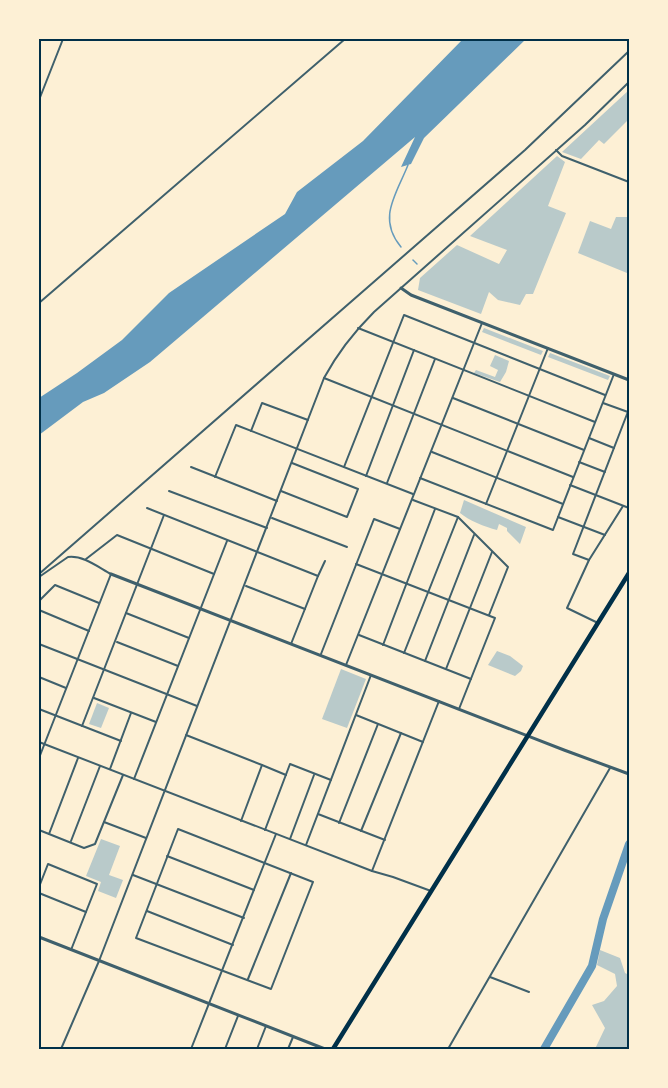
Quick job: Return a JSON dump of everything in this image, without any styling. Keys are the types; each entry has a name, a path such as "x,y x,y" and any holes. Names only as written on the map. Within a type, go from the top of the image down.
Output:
{"highway":[{"path":"333,1049 629,573"}],"street":[{"path":"39,100 63,39"},
{"path":"39,303 345,39"},
{"path":"39,575 517,157 629,51"},
{"path":"61,1049 99,961 324,378 336,356 358,328 610,102 629,82"},
{"path":"556,150 562,156 629,182"},
{"path":"401,288 411,295 629,380"},
{"path":"344,467 404,315 605,395"},
{"path":"346,665 482,322"},
{"path":"358,328 595,422"},
{"path":"486,504 548,348"},
{"path":"366,476 414,350"},
{"path":"387,483 435,358"},
{"path":"420,478 553,530 614,374"},
{"path":"324,378 573,477"},
{"path":"452,398 584,450"},
{"path":"251,431 262,402 308,420"},
{"path":"589,560 573,554 629,411 603,403"},
{"path":"215,477 236,425 414,494"},
{"path":"589,438 614,448"},
{"path":"431,452 563,504"},
{"path":"579,462 604,472"},
{"path":"281,491 347,516 358,489 292,463"},
{"path":"191,467 277,501"},
{"path":"570,485 629,508"},
{"path":"169,491 267,528"},
{"path":"412,500 458,517 508,567 489,615"},
{"path":"598,623 567,608 589,560 622,506"},
{"path":"147,508 318,576"},
{"path":"383,645 435,509"},
{"path":"82,726 164,515"},
{"path":"404,653 458,517"},
{"path":"558,517 605,535"},
{"path":"271,518 347,547"},
{"path":"321,655 374,519 400,529"},
{"path":"425,661 475,534"},
{"path":"85,560 117,535 214,574"},
{"path":"134,779 228,540"},
{"path":"446,669 492,551"},
{"path":"39,575 68,556 85,560 111,574 629,774"},
{"path":"291,644 325,561"},
{"path":"356,564 495,618 459,709"},
{"path":"39,758 111,574"},
{"path":"39,601 55,585 99,603"},
{"path":"245,586 305,609"},
{"path":"39,610 89,631"},
{"path":"126,613 189,638"},
{"path":"358,635 471,679"},
{"path":"115,641 178,666"},
{"path":"39,644 197,706"},
{"path":"306,846 371,675"},
{"path":"39,677 66,688"},
{"path":"93,698 156,722"},
{"path":"372,871 439,701"},
{"path":"39,709 121,741"},
{"path":"110,770 131,713"},
{"path":"356,715 423,742"},
{"path":"339,823 378,724"},
{"path":"362,831 400,733"},
{"path":"186,735 286,775"},
{"path":"39,742 306,846 431,891"},
{"path":"49,834 79,757"},
{"path":"265,830 290,764 331,780"},
{"path":"242,821 262,765"},
{"path":"71,842 100,766"},
{"path":"448,1049 610,767"},
{"path":"290,839 315,774"},
{"path":"39,830 84,848 94,844 123,775"},
{"path":"318,814 385,840"},
{"path":"104,822 146,838"},
{"path":"178,829 265,863 313,882 272,989 136,938 178,829"},
{"path":"191,1049 276,834"},
{"path":"167,856 254,890"},
{"path":"39,887 48,864 98,884 71,950"},
{"path":"248,980 291,873"},
{"path":"133,874 244,918"},
{"path":"39,893 86,912"},
{"path":"146,911 233,945"},
{"path":"39,938 325,1049"},
{"path":"490,977 529,992"},
{"path":"225,1049 238,1016"},
{"path":"257,1049 266,1026"},
{"path":"288,1049 293,1036"}],"shaded area":[{"path":"629,90 629,119 604,144 599,140 581,159 562,152"},
{"path":"557,156 565,162 548,206 566,213 533,294 526,294 520,305 498,300 489,292 481,314 418,290 420,278 457,245 499,264 507,250 470,236"},
{"path":"616,217 629,217 627,235 629,236 629,269 627,273 578,253 590,221 611,229"},
{"path":"484,328 543,351 541,355 482,332"},
{"path":"550,353 610,376 608,380 548,357"},
{"path":"495,355 509,361 500,382 474,373 476,370 495,377 498,370 490,366"},
{"path":"464,500 526,527 520,544 507,531 507,528 499,524 497,530 492,529 460,513"},
{"path":"497,651 510,656 523,666 521,671 515,676 488,665"},
{"path":"341,669 366,679 347,728 322,719"},
{"path":"97,703 109,708 101,728 89,724"},
{"path":"101,839 120,846 109,875 123,880 116,898 98,891 101,882 86,876"},
{"path":"600,950 620,958 625,973 629,975 629,1049 595,1049 605,1028 592,1005 604,1001 617,986 615,974 597,965"}],"water":[{"path":"463,39 526,39 424,138 411,164 401,167 415,137 150,362 104,393 83,402 39,435 39,398 122,340 169,293 285,214 297,192 363,141"}],"waterway":[{"path":"401,247 390,226 390,216 394,196 408,165"},
{"path":"413,260 417,264"},
{"path":"544,1049 592,966 603,919 629,844"}]}
